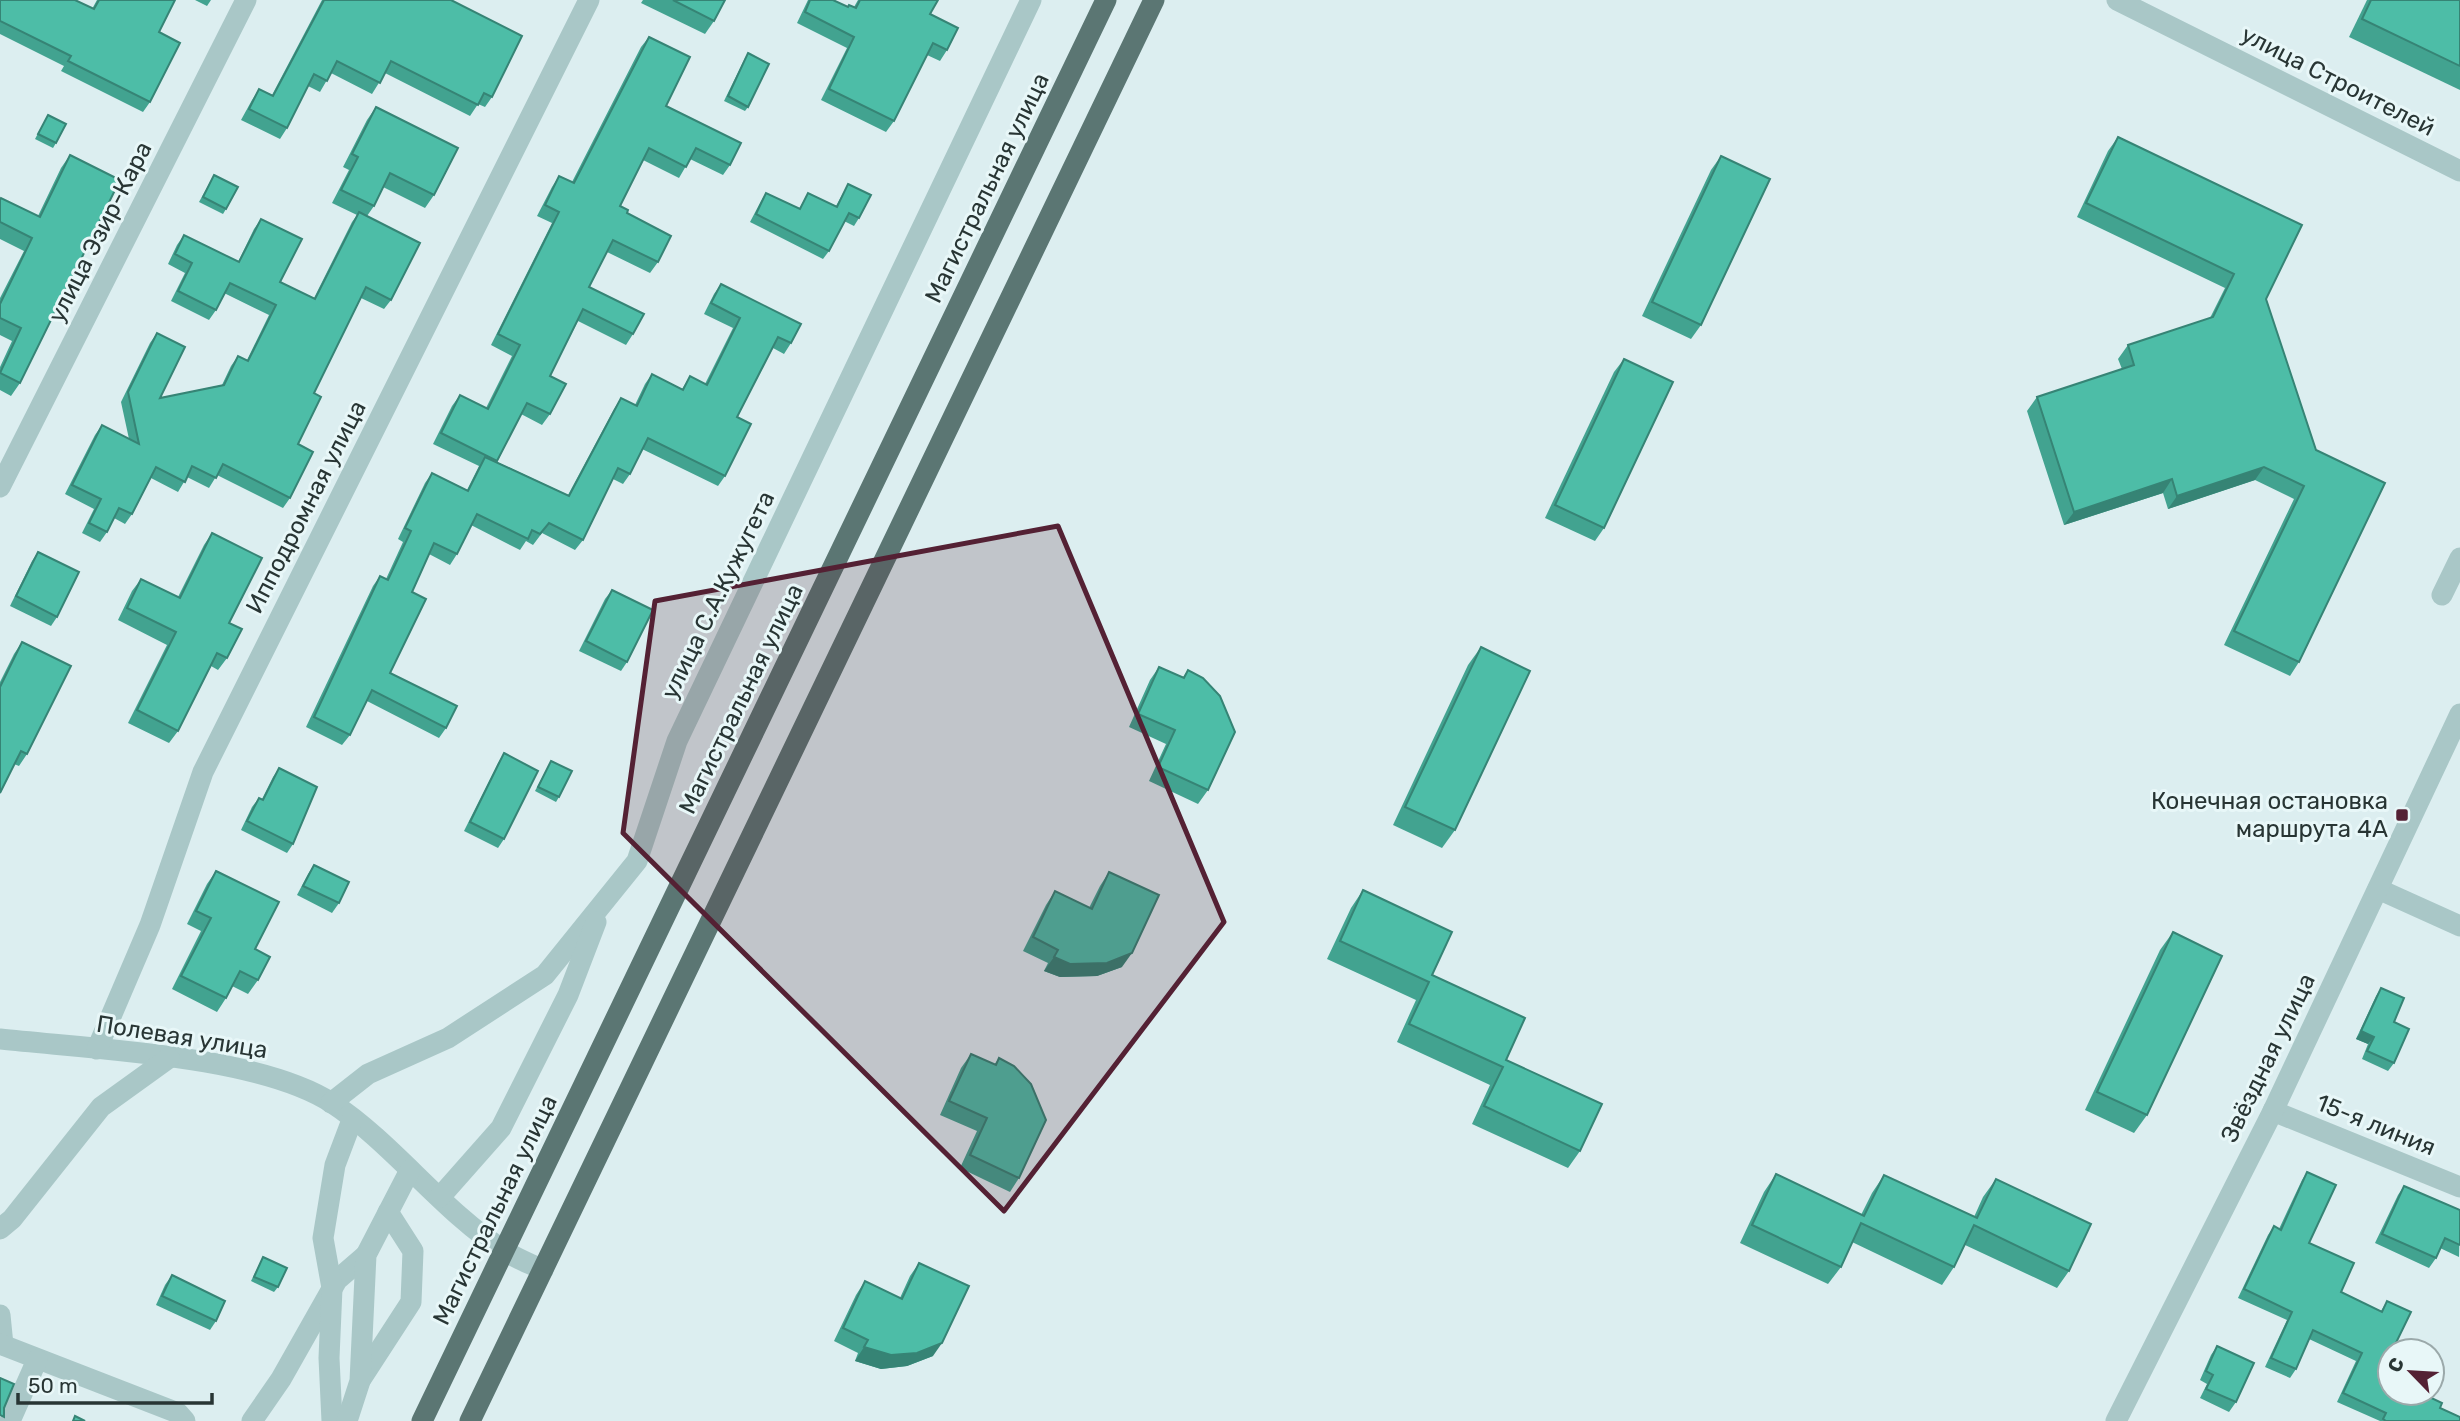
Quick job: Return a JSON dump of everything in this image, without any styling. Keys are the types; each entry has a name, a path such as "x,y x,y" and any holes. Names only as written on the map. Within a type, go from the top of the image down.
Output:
{"main road":[{"name":"Магистральная улица","path":"422,1421 1106,0"},
{"path":"470,1421 1154,0"}],"street":[{"name":"улица Эзир-Кара","path":"0,487 246,0"},
{"name":"Ипподромная улица","path":"97,1049 150,925 203,772 589,0"},
{"name":"улица С.А.Кужугета","path":"331,1102 368,1074 448,1038 545,975 636,862 677,741 1031,0"},
{"name":"улица Строителей","path":"2117,0 2460,171"},
{"path":"2442,596 2460,558"},
{"name":"Звёздная улица","path":"2116,1421 2273,1111 2460,714"},
{"path":"2378,889 2460,926"},
{"path":"440,1197 502,1128 568,995 604,901"},
{"name":"Полевая улица","path":"0,1039 169,1058 256,1072 292,1084 331,1102 505,1251 543,1270"},
{"path":"0,1229 12,1219 101,1107 169,1058"},
{"name":"15-я линия","path":"2273,1111 2460,1186"},
{"path":"332,1421 329,1358 332,1288 323,1238 335,1165 352,1120"},
{"path":"252,1421 281,1379 332,1288 366,1255 410,1170"},
{"path":"347,1421 360,1381 411,1302 413,1251 388,1212"},
{"path":"360,1381 366,1255"},
{"path":"0,1315 2,1344 37,1360 178,1413 185,1421"},
{"path":"10,1421 37,1360"}],"highlighted area":[{"path":"1058,526 1224,922 1004,1211 623,833 655,601"}],"building":[{"path":"0,0 75,0 94,9 99,0 175,0 159,32 180,43 150,102 68,61 71,56 0,21"},
{"path":"324,0 451,0 522,36 492,97 484,93 478,105 391,61 380,83 337,61 327,81 314,74 287,128 249,109 259,89 273,96"},
{"path":"673,0 725,0 714,21"},
{"path":"810,0 833,0 856,8 860,0 938,0 930,14 958,28 947,50 933,43 894,121 829,89 854,37 805,12"},
{"path":"2371,0 2460,0 2460,66 2362,19"},
{"path":"649,37 690,57 666,106 741,143 730,165 696,148 686,167 649,148 620,206 628,210 627,213 671,236 658,262 613,240 589,287 644,314 633,334 583,309 550,376 566,384 550,414 527,403 497,461 441,433 460,395 488,409 520,345 498,334 559,212 545,205 559,176 574,183"},
{"path":"748,53 769,64 748,107 728,96"},
{"path":"376,107 458,148 434,195 390,173 374,206 341,190 358,157 352,154"},
{"path":"48,115 66,124 56,143 38,134"},
{"path":"2118,137 2302,225 2266,299 2316,450 2385,483 2299,662 2234,631 2304,486 2264,467 2177,496 2172,479 2074,512 2037,397 2134,365 2128,345 2213,317 2234,274 2086,203"},
{"path":"70,155 120,180 20,383 0,373 21,328 0,318 0,304 32,238 0,222 0,200 1,198 40,217"},
{"path":"1721,156 1770,179 1701,325 1652,302"},
{"path":"214,175 238,187 226,209 203,197"},
{"path":"848,184 871,195 859,218 849,213 829,251 756,214 766,193 800,209 808,193 837,207"},
{"path":"359,212 420,243 391,300 366,287 314,393 321,397 298,444 313,452 290,498 223,464 216,478 192,466 185,482 156,467 132,514 119,508 107,532 89,523 101,499 72,485 102,425 139,444 128,392 157,333 185,347 160,398 224,385 238,356 248,361 276,305 230,283 216,310 178,291 192,263 175,254 184,235 239,262 261,219 302,239 280,282 315,299"},
{"path":"721,284 801,324 791,343 778,337 737,417 751,424 725,476 648,438 630,474 618,468 583,540 549,523 540,534 532,530 528,539 477,514 457,554 434,543 412,592 426,599 390,673 457,706 446,728 372,690 350,735 314,717 380,576 388,580 411,531 405,528 432,473 468,491 485,457 569,496 621,398 637,406 652,374 683,390 690,376 707,385 740,318 711,303"},
{"path":"1624,359 1673,382 1604,528 1555,505"},
{"path":"212,533 262,558 229,623 242,629 227,658 217,653 178,731 137,710 176,632 127,608 141,579 180,598"},
{"path":"38,552 79,572 57,617 16,596"},
{"path":"612,590 653,610 627,662 586,641"},
{"path":"22,642 71,666 27,754 21,751 0,793 0,687"},
{"path":"1481,647 1530,671 1455,830 1405,807"},
{"path":"1159,667 1184,678 1188,670 1203,678 1220,696 1235,732 1208,790 1158,767 1175,730 1138,714"},
{"path":"504,753 538,771 504,839 470,822"},
{"path":"551,761 572,771 559,797 538,787"},
{"path":"279,768 317,787 293,844 247,821 259,798 263,800"},
{"path":"314,865 349,882 339,903 303,886"},
{"path":"216,871 279,902 255,949 270,957 258,980 240,971 226,998 181,976 211,918 196,911"},
{"path":"1109,872 1159,895 1132,953 1107,963 1070,964 1054,957 1058,950 1033,937 1055,891 1092,909"},
{"path":"1363,890 1452,932 1432,975 1525,1018 1506,1060 1602,1104 1580,1151 1484,1106 1503,1067 1409,1024 1429,982 1340,941"},
{"path":"2173,932 2222,956 2147,1115 2097,1092"},
{"path":"2381,988 2404,998 2394,1022 2409,1029 2394,1063 2367,1051 2374,1037 2361,1031"},
{"path":"971,1054 996,1065 999,1058 1014,1066 1031,1084 1046,1120 1019,1178 970,1155 987,1118 949,1101"},
{"path":"2307,1172 2336,1185 2309,1243 2354,1263 2341,1292 2382,1312 2387,1301 2411,1312 2399,1337 2376,1337 2376,1407 2440,1407 2460,1417 2460,1421 2386,1421 2383,1419 2386,1413 2343,1393 2362,1353 2313,1330 2296,1369 2271,1358 2292,1312 2244,1289 2274,1226 2281,1230"},
{"path":"1776,1174 1864,1216 1884,1175 1977,1218 1996,1179 2091,1224 2069,1271 1974,1225 1954,1267 1861,1223 1841,1267 1752,1225"},
{"path":"2404,1186 2460,1210 2460,1245 2445,1238 2436,1258 2382,1234"},
{"path":"263,1257 287,1268 278,1287 254,1277"},
{"path":"919,1263 969,1286 942,1343 917,1353 891,1355 864,1347 868,1340 843,1328 865,1281 902,1299"},
{"path":"172,1275 225,1301 216,1321 162,1296"},
{"path":"2217,1346 2254,1363 2236,1402 2206,1389 2213,1375 2206,1371"},
{"path":"0,1378 14,1384 4,1408 4,1417 0,1415"}],"place":[{"name":"Конечная остановка маршрута 4А","path":"2402,815"}]}
